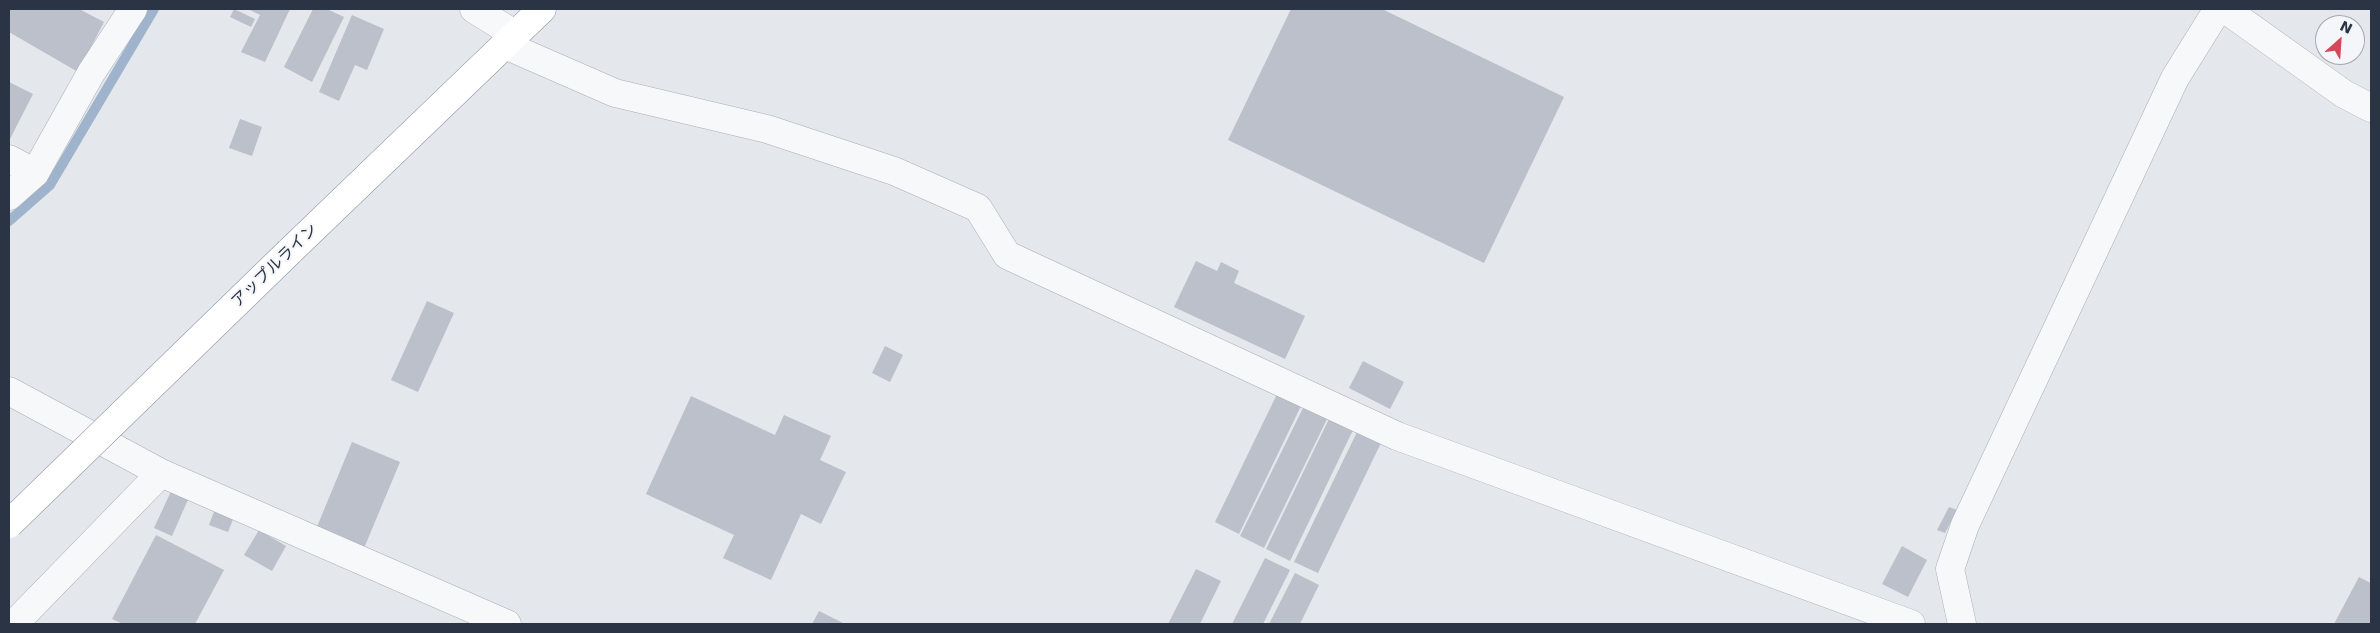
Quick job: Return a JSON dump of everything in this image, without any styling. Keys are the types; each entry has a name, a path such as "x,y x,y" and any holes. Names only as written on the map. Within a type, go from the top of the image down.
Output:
{"highway":[{"name":"アップルライン","path":"9,524 542,9"}],"street":[{"path":"9,196 35,173 90,73 133,9"},
{"path":"474,9 511,40 615,93 768,129 894,171 978,208 1007,255 1397,436 1911,624"},
{"path":"1962,624 1950,569 1965,525 2175,78 2218,9"},
{"path":"2224,9 2344,94 2371,108"},
{"path":"9,159 35,173"},
{"path":"9,391 161,473 507,624"},
{"path":"14,624 161,473"}],"building":[{"path":"9,9 79,9 104,22 78,72 9,32"},
{"path":"234,9 255,19 251,27 230,17"},
{"path":"248,9 290,9 265,62 241,52 260,15"},
{"path":"313,9 327,9 344,17 312,82 284,67"},
{"path":"1291,9 1382,9 1564,97 1484,263 1228,140"},
{"path":"352,15 384,29 367,70 355,65 339,101 319,92"},
{"path":"9,82 33,94 10,139 9,138"},
{"path":"240,119 262,127 252,156 229,148"},
{"path":"1196,261 1217,271 1221,262 1239,271 1234,283 1305,316 1285,359 1174,307"},
{"path":"427,301 454,313 418,392 391,380"},
{"path":"885,346 903,355 890,382 872,373"},
{"path":"1363,361 1404,382 1390,409 1349,388"},
{"path":"1278,392 1302,404 1239,534 1215,522"},
{"path":"691,396 775,435 784,415 831,436 820,460 846,472 821,524 801,514 771,580 723,558 734,535 646,494"},
{"path":"1304,406 1328,417 1264,548 1240,536"},
{"path":"1329,419 1353,430 1290,561 1266,549"},
{"path":"1357,432 1381,443 1318,573 1294,562"},
{"path":"352,442 400,462 362,553 314,534"},
{"path":"173,487 190,495 172,536 154,528"},
{"path":"1949,507 1957,510 1945,533 1937,530"},
{"path":"215,509 234,517 228,532 209,525"},
{"path":"259,530 286,546 272,571 244,555"},
{"path":"156,535 224,570 195,624 123,624 112,619"},
{"path":"1902,546 1927,560 1908,597 1882,584"},
{"path":"1265,558 1290,570 1263,624 1232,624"},
{"path":"1196,569 1221,581 1200,624 1168,624"},
{"path":"1295,573 1319,585 1300,624 1269,624"},
{"path":"2359,577 2371,583 2371,624 2334,624"},
{"path":"819,611 845,624 812,624"}],"waterway":[{"path":"9,221 50,185 154,9"}]}
